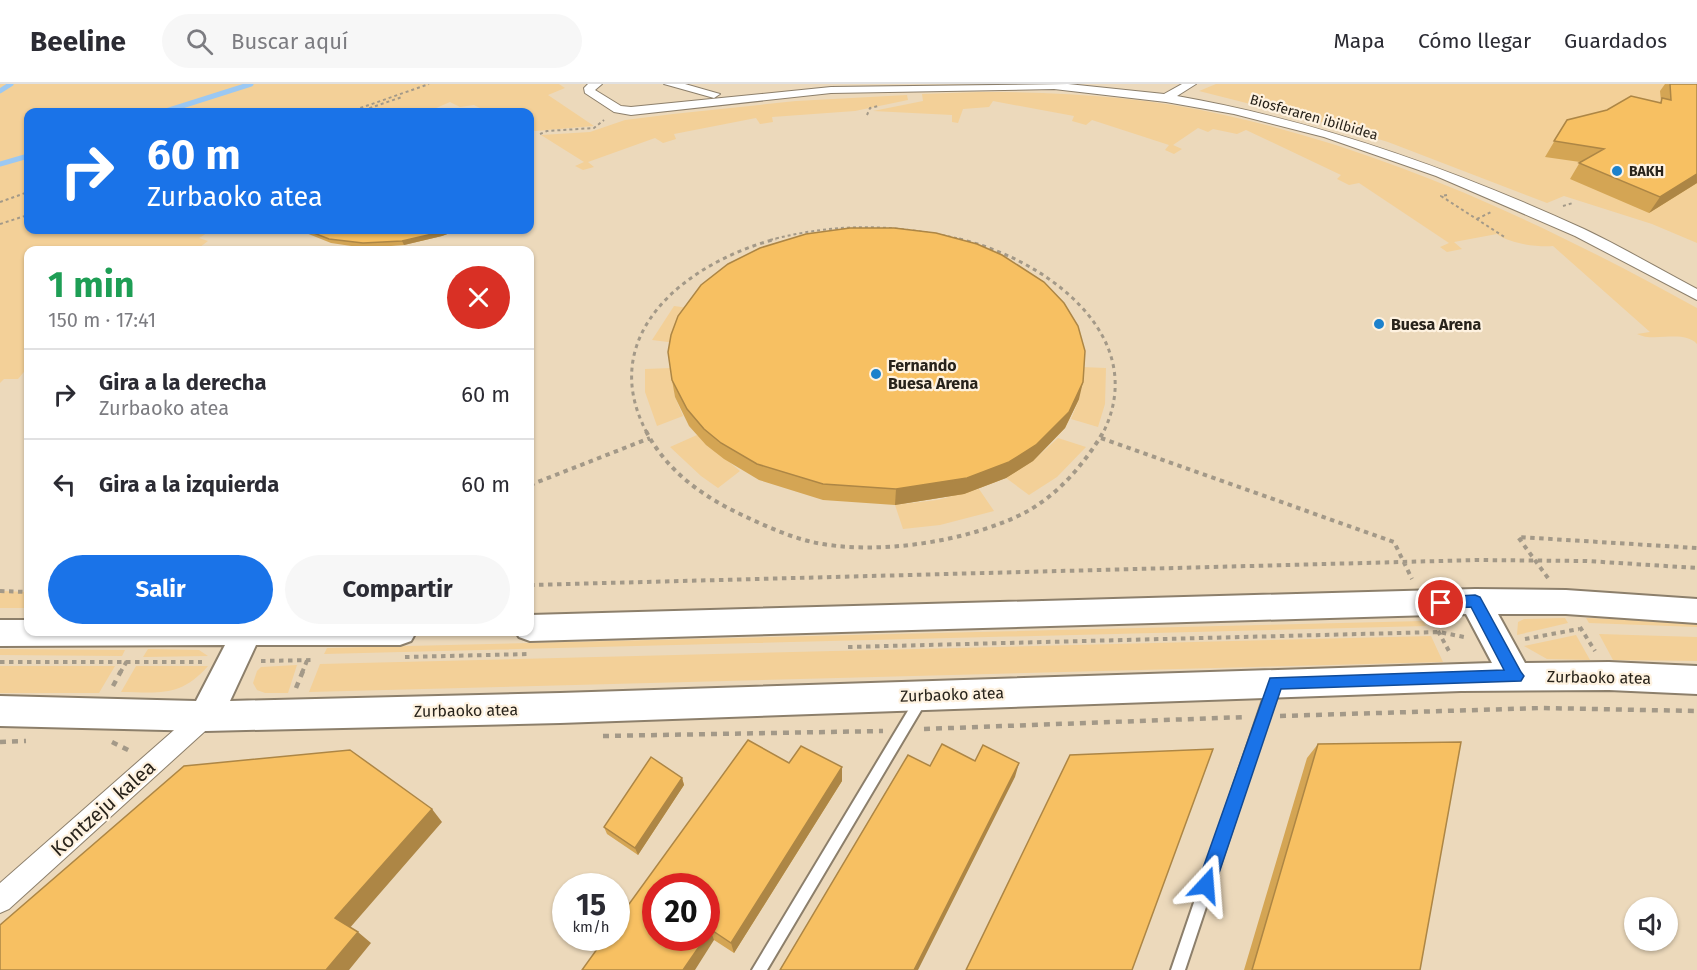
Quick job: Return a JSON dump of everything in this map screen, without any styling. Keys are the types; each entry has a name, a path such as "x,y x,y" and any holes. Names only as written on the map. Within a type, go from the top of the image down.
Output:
{"street":[{"path":"596,84 589,91 624,111"},
{"name":"Biosferaren ibilbidea","path":"670,84 691,91 750,97"},
{"path":"1166,98 1190,84"},
{"name":"Biosferaren ibilbidea","path":"624,111 750,97 876,88 1054,86 1166,98 1295,125 1441,173 1571,229 1697,295"},
{"path":"1475,601 1516,676"},
{"path":"532,641 1475,601 1566,602 1697,611"},
{"path":"0,633 24,635"},
{"path":"48,636 239,648 401,644"},
{"path":"206,716 239,648"},
{"name":"Zurbaoko atea","path":"0,711 206,716 560,708 1461,677 1609,676 1697,680"},
{"name":"Kontzeju kalea","path":"0,900 206,716"}],"lane":[{"path":"1178,970 1275,682"},
{"path":"759,970 924,695"}],"path":[{"path":"360,108 429,84"},
{"path":"369,108 436,84"},
{"path":"540,134 547,131 594,128 624,111"},
{"path":"600,123 610,121"},
{"path":"0,201 24,193"},
{"path":"1477,219 1497,210"},
{"path":"0,224 24,216"},
{"path":"871,225 955,237 994,249 1030,266 1062,287 1087,312 1106,341 1115,372 1114,405 1101,438 1076,469 1046,499 1003,524 882,548 814,542 753,519 706,497 670,468 650,438 634,404 630,372 638,339 656,309 679,285 712,262 753,244 798,232 871,225"},
{"path":"534,483 650,438"},
{"path":"1101,438 1394,542 1479,710"},
{"path":"1628,709 1566,602 1518,537 1697,548"},
{"path":"534,585 1404,563 1454,559 1612,561 1697,568"},
{"path":"0,591 24,591"},
{"path":"843,647 1439,632 1498,644 1593,629"},
{"path":"401,644 532,641"},
{"path":"0,662 239,648 319,660"},
{"path":"596,736 902,730 1479,710 1697,711"},
{"path":"0,741 34,741"},
{"path":"110,741 154,762"}],"shaded area":[{"path":"0,84 559,84 565,88 548,95 594,126 535,131 534,108 480,108 474,105 460,107 450,102 436,108 24,108 24,234 206,234 199,238 208,241 201,246 24,246 24,372 18,379 4,379 0,383"},
{"path":"439,84 1697,84 1697,970 0,970 0,371 24,353 24,636 534,636 534,246 160,246 177,234 534,234 534,108 379,108"},
{"path":"1216,84 1697,84 1697,243 1652,224 1564,196 1547,203 1388,142 1325,123 1199,91"},
{"path":"981,92 1073,95 1134,100 1194,109 1286,131 1408,170 1526,220 1697,308 1697,344 1684,337 1652,337 1637,334 1650,332 1553,246 1524,244 1497,234 1454,242 1462,249 1447,252 1440,247 1449,243 1359,183 1349,185 1337,179 1341,175 1246,130 1237,134 1213,129 1208,132 1198,128 1173,145 1182,149 1174,154 1165,150 1169,145 1092,120 1086,125 1072,121 1074,116 993,101 989,107 963,109 958,123 952,122 952,115 873,111 923,101 922,94"},
{"path":"907,95 908,100 855,111 772,117 773,122 760,124 756,118 674,134 676,139 663,143 655,138 588,162 594,167 583,170 575,166 584,162 541,135 590,132 625,120 673,114 796,101"},
{"path":"674,306 696,309 676,343 652,340"},
{"path":"1081,367 1106,368 1105,404 1098,427 1071,419 1079,399"},
{"path":"671,368 675,397 683,416 657,426 645,392 645,369"},
{"path":"697,435 740,471 718,488 701,476 670,447"},
{"path":"1058,438 1086,447 1057,477 1029,495 1006,478 1033,461"},
{"path":"979,489 994,511 940,525 903,529 895,505 937,500"},
{"path":"0,591 24,592 24,608 0,608"},
{"path":"1565,618 1568,623 1517,635 1518,622 1524,619"},
{"path":"1586,618 1697,622 1697,627 1589,623"},
{"path":"1423,621 1426,626 324,654 327,648"},
{"path":"1599,634 1697,637 1697,661 1613,660"},
{"path":"1576,635 1590,660 1547,659 1524,646"},
{"path":"1431,636 1443,662 309,692 320,664"},
{"path":"0,649 125,650 122,656 0,655"},
{"path":"148,649 199,650 208,656 143,657"},
{"path":"297,665 288,693 265,693 257,690 253,683 261,667"},
{"path":"0,666 115,666 99,693 0,693"},
{"path":"136,666 208,666 188,684 168,691 121,692"}],"building":[{"path":"1670,84 1697,84 1697,174 1660,197 1579,163 1604,149 1554,141 1567,120 1607,110 1631,96 1661,103 1662,98 1671,100"},
{"name":"Fernando Buesa Arena","path":"850,228 894,228 936,233 977,244 1002,255 1044,282 1064,303 1078,326 1085,351 1083,382 1069,412 1036,445 1009,462 967,478 896,489 823,484 757,464 721,443 704,429 687,409 672,380 668,352 678,316 701,285 728,264 760,248 806,234"},
{"path":"316,234 432,234 402,241 363,243 329,239"},
{"path":"748,740 789,763 801,746 842,767 731,943 720,936 720,873 652,873"},
{"path":"1461,742 1420,970 1252,970 1318,744"},
{"path":"942,744 975,761 983,745 1019,763 914,970 780,970 908,755 930,766"},
{"path":"1213,749 1132,970 966,970 1070,755"},
{"path":"350,750 432,809 335,918 358,932 326,970 0,970 0,925 184,766"},
{"path":"651,757 682,778 635,848 604,827"},
{"path":"642,886 642,951 696,951 683,970 582,970 596,951 630,951 630,903"}],"waterway":[{"path":"0,91 11,84"},
{"path":"176,108 251,84"},
{"path":"0,164 24,157"}],"place":[{"name":"BAKH","path":"1617,171"},
{"name":"Buesa Arena","path":"1379,324"},
{"name":"Fernando Buesa Arena","path":"876,374"}],"route":[{"path":"1206,885 1275,682 1516,676 1475,601 1441,603"}]}
